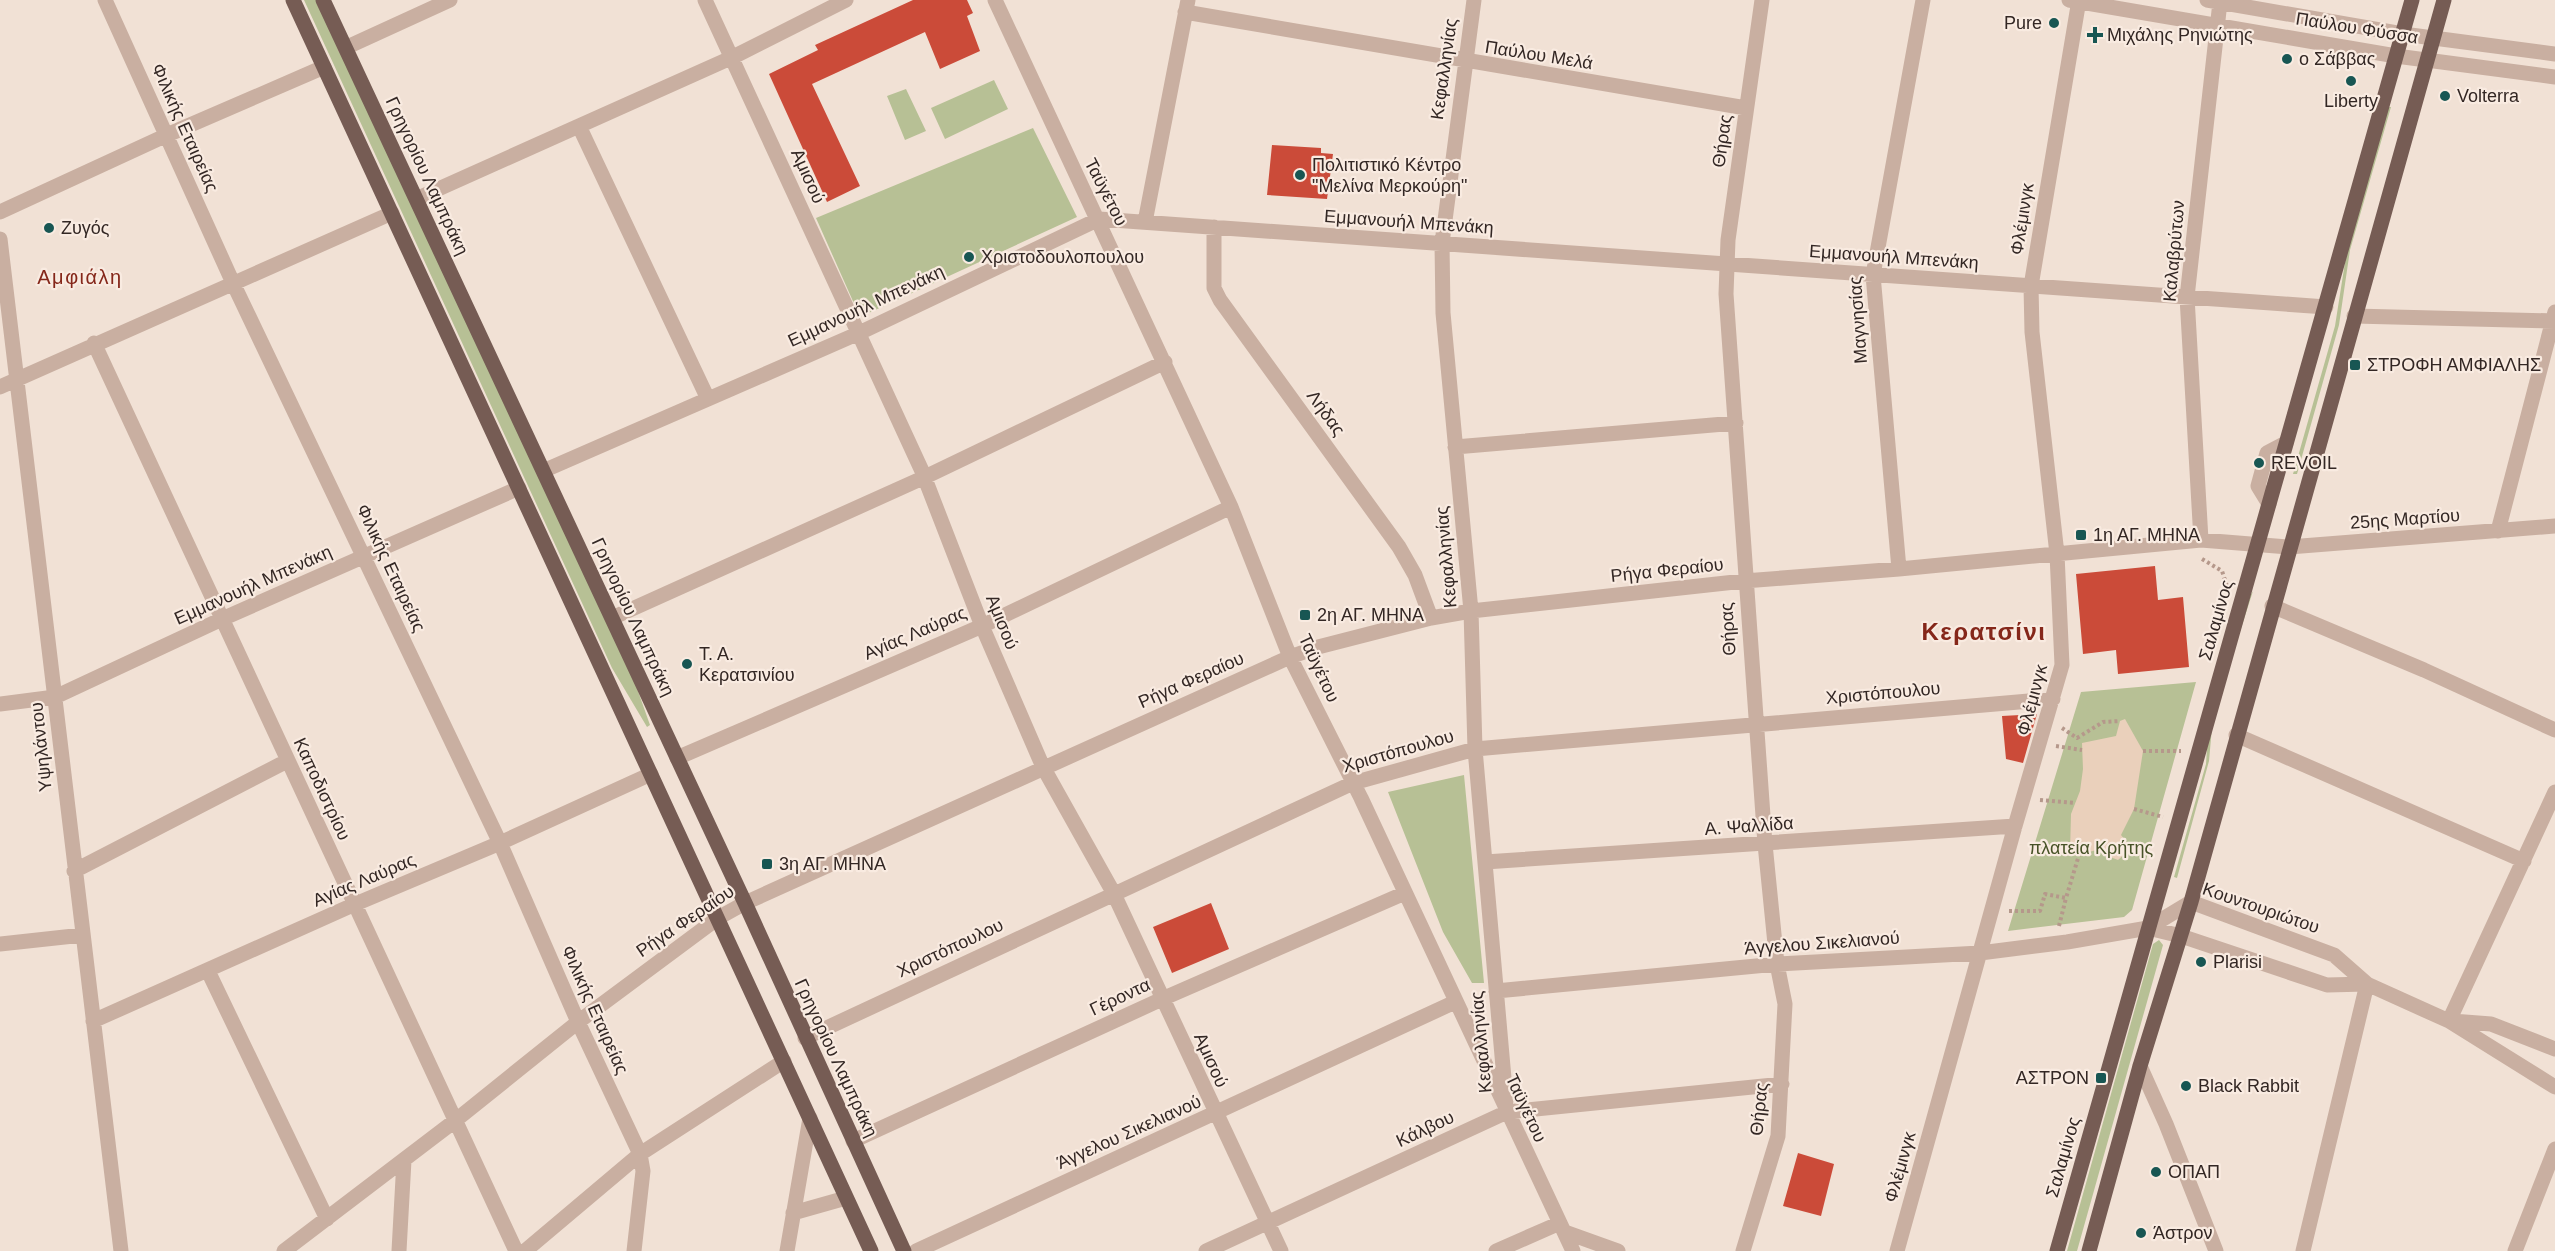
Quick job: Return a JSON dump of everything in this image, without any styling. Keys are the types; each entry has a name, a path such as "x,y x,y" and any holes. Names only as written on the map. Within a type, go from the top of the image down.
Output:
{"main road":[{"path":"293,0 871,1251"},
{"name":"Γρηγορίου Λαμπράκη","path":"323,0 745,903 904,1251"},
{"name":"Σαλαμίνος","path":"2057,1251 2412,0"},
{"path":"2089,1251 2140,1066 2191,902 2272,606 2444,0"}],"street":[{"name":"Φιλικής Εταιρείας","path":"105,0 233,283 500,843 578,1022 639,1154 643,1171 634,1251"},
{"path":"345,48 450,0"},
{"name":"Αμισού","path":"705,0 924,477 982,626 1043,767 1113,892 1215,1115 1281,1251"},
{"path":"416,199 733,57 846,0"},
{"name":"Ταϋγέτου","path":"994,0 1086,199 1099,219 1231,507 1290,657 1353,783 1573,1251"},
{"name":"Κεφαλληνίας","path":"1474,0 1464,62 1442,243 1443,313 1471,611 1475,749 1507,1112"},
{"name":"Θήρας","path":"1743,1251 1778,1136 1785,1004 1778,964 1765,844 1755,723 1725,264 1762,0"},
{"name":"Μαγνησίας","path":"1899,570 1873,275 1923,0"},
{"name":"Παύλου Φύσσα","path":"2075,1 2396,56 2555,77"},
{"name":"Φλέμινγκ","path":"1897,1251 2014,826 2062,665 2057,554 2032,332 2031,286 2075,1"},
{"name":"Παύλου Φύσσα","path":"2214,1 2403,34 2555,54"},
{"name":"Καλαβρύτων","path":"2201,540 2187,297 2217,25 2214,1"},
{"path":"1145,222 1186,6"},
{"name":"Παύλου Μελά","path":"1186,6 1464,62 1746,108"},
{"path":"0,212 324,67"},
{"path":"579,126 708,399"},
{"path":"0,387 94,343 392,213"},
{"name":"Εμμανουήλ Μπενάκη","path":"543,471 857,334 1099,219 2326,307"},
{"name":"Λήδας","path":"1214,227 1214,288 1220,300 1399,546 1416,575 1431,618"},
{"name":"Υψηλάντου","path":"0,239 121,1251"},
{"path":"2354,316 2554,318 2498,531"},
{"name":"Καποδιστρίου","path":"94,343 353,905 516,1251"},
{"path":"612,618 924,477 1165,362"},
{"path":"1455,447 1736,423"},
{"name":"Εμμανουήλ Μπενάκη","path":"0,704 55,697 222,619 519,488"},
{"name":"Αγίας Λαύρας","path":"677,758 982,626 1231,507"},
{"name":"25ης Μαρτίου","path":"2257,544 2289,547 2555,526"},
{"name":"Ρήγα Φεραίου","path":"284,1251 456,1120 578,1022 718,918 745,903 1043,767 1290,657 1318,647 1431,618 1471,611 1744,581 1899,570 2201,540 2257,544"},
{"path":"2272,606 2424,670 2555,730"},
{"name":"Χριστόπουλου","path":"805,1038 1113,892 1353,783 1475,749 2053,699"},
{"path":"2236,735 2524,861"},
{"path":"74,871 287,761"},
{"name":"Αγίας Λαύρας","path":"93,1021 353,905 500,843 651,774"},
{"path":"2449,1021 2555,792"},
{"name":"Α. Ψαλλίδα","path":"1485,862 2014,826"},
{"name":"Γέροντα","path":"853,1141 1162,999 1405,893"},
{"name":"Κουντουριώτου","path":"2148,928 2191,902 2334,955 2367,984 2449,1021 2555,1087"},
{"name":"Κουντουριώτου","path":"2148,928 2181,936 2327,985 2367,984"},
{"name":"Άγγελου Σικελιανού","path":"1497,992 1778,964 1980,953 2067,942 2148,928"},
{"path":"0,945 83,935"},
{"path":"208,970 327,1219"},
{"path":"2303,1251 2367,984"},
{"name":"Άγγελου Σικελιανού","path":"915,1251 1215,1115 1455,1002"},
{"name":"Κουντουριώτου","path":"2449,1021 2491,1024 2555,1049"},
{"path":"525,1251 639,1154 784,1061"},
{"path":"2140,1066 2166,1124 2216,1251"},
{"name":"Κάλβου","path":"1206,1251 1507,1112 1782,1084"},
{"path":"787,1251 810,1118"},
{"path":"2514,1251 2555,1149"},
{"path":"399,1251 404,1160"},
{"path":"793,1213 846,1198"},
{"path":"1497,1251 1562,1228 1618,1251"}],"path":[{"path":"2201,540 2198,557 2222,571 2227,586 2224,597"},
{"path":"2053,722 2077,738 2103,722 2120,721"},
{"path":"2143,751 2178,753 2185,748 2182,758"},
{"path":"2031,799 2075,804"},
{"path":"2160,829 2167,807"},
{"path":"2134,809 2163,817"},
{"path":"2068,930 2058,932 2079,855"},
{"path":"2001,911 2040,911 2045,894 2066,898"}],"green space":[{"path":"304,0 318,0 612,618 650,725 647,727 612,668"},
{"path":"994,80 1008,109 945,139 931,108"},
{"path":"906,89 926,131 905,140 887,96"},
{"path":"2388,107 2391,107 2350,250 2339,325 2297,474 2293,474 2335,326 2346,256"},
{"path":"1033,128 1077,217 860,317 816,218"},
{"path":"2253,591 2213,716 2209,761 2177,878 2174,877 2206,764 2209,717 2245,604"},
{"name":"πλατεία Κρήτης","path":"2196,682 2132,910 2124,917 2008,931 2081,692"},
{"path":"1464,775 1484,983 1472,983 1443,932 1388,792"},
{"path":"2159,940 2163,945 2077,1251 2067,1251 2153,944"}],"shaded area":[{"path":"2125,719 2143,751 2134,809 2121,835 2129,845 2127,852 2118,860 2105,855 2103,848 2079,855 2070,853 2071,814 2080,791 2083,769 2082,743 2116,736 2120,721"}],"building":[{"path":"913,0 967,0 973,13 967,16 980,51 940,69 925,32 812,84 860,186 827,202 769,74 818,50 815,45"},
{"name":"Πολιτιστικό Κέντρο \"Μελίνα Μερκούρη\"","path":"1272,145 1321,148 1321,153 1333,154 1327,199 1267,195"},
{"path":"2155,566 2158,600 2183,597 2189,667 2118,674 2116,650 2083,654 2076,574"},
{"path":"2037,714 2023,763 2006,759 2002,716"},
{"path":"1211,903 1229,949 1172,973 1153,927"},
{"path":"1798,1153 1834,1164 1821,1216 1783,1206"}],"place":[{"name":"Pure","path":"2054,23"},
{"name":"Μιχάλης Ρηνιώτης","path":"2095,35"},
{"name":"ο Σάββας","path":"2287,59"},
{"name":"Liberty","path":"2351,81"},
{"name":"Volterra","path":"2445,96"},
{"name":"Πολιτιστικό Κέντρο \"Μελίνα Μερκούρη\"","path":"1300,175"},
{"name":"Ζυγός","path":"49,228"},
{"name":"Χριστοδουλοπουλου","path":"969,257"},
{"name":"ΣΤΡΟΦΗ ΑΜΦΙΑΛΗΣ","path":"2355,365"},
{"name":"REVOIL","path":"2259,463"},
{"name":"1η ΑΓ. ΜΗΝΑ","path":"2081,535"},
{"name":"2η ΑΓ. ΜΗΝΑ","path":"1305,615"},
{"name":"Τ. Α. Κερατσινίου","path":"687,664"},
{"name":"3η ΑΓ. ΜΗΝΑ","path":"767,864"},
{"name":"Plarisi","path":"2201,962"},
{"name":"ΑΣΤΡΟΝ","path":"2101,1078"},
{"name":"Black Rabbit","path":"2186,1086"},
{"name":"ΟΠΑΠ","path":"2156,1172"},
{"name":"Άστρον","path":"2141,1233"}],"district":[{"name":"Αμφιάλη","path":"80,277"},
{"name":"Κερατσίνι","path":"1984,631"}]}
